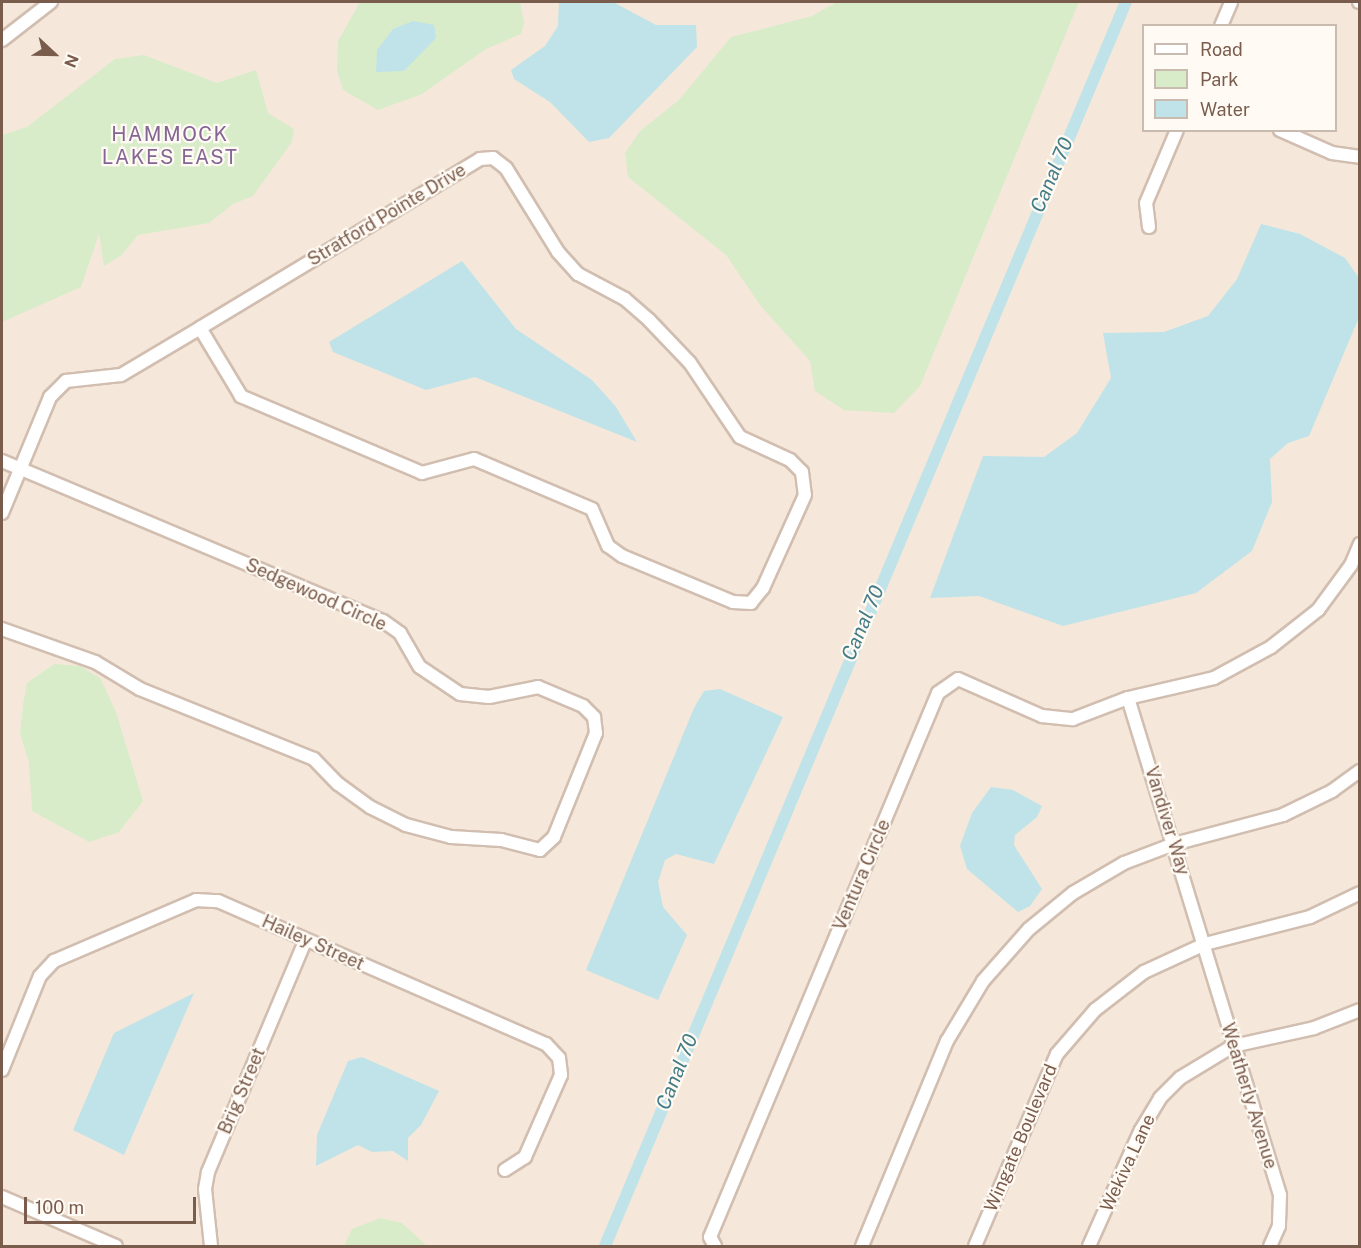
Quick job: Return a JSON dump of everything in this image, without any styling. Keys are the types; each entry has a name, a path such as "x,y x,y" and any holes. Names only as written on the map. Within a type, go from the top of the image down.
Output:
{"street":[{"path":"2,40 51,2"},
{"path":"1222,24 1232,2"},
{"path":"1149,227 1146,203 1176,132"},
{"path":"1285,132 1332,153 1359,157"},
{"name":"Stratford Pointe Drive","path":"2,513 50,397 66,381 121,375 480,159 493,158 506,168 558,252 578,274 625,299 649,320 690,363 740,437 790,460 802,472 805,495 763,588 751,603 734,602 622,556 608,546 592,509 474,459 422,473 241,396 200,328"},
{"name":"Sedgewood Circle","path":"2,461 383,621 400,633 420,667 460,694 489,697 538,687 583,706 594,717 596,733 554,837 540,850 501,840 451,837 406,825 370,807 338,784 314,759 140,689 95,662 2,629"},
{"path":"1128,698 1214,678 1270,647 1318,610 1351,565 1359,544"},
{"name":"Ventura Circle","path":"715,1246 710,1236 938,693 958,679 1042,716 1073,719 1128,698"},
{"name":"Vandiver Way","path":"1128,698 1205,944"},
{"path":"862,1246 947,1041 983,981 1029,929 1073,893 1124,863 1174,844 1283,815 1332,791 1359,771"},
{"name":"Wingate Boulevard","path":"975,1246 1057,1054 1095,1010 1144,972 1205,944 1310,917 1359,893"},
{"name":"Hailey Street","path":"2,1070 40,976 54,961 185,904 218,901 546,1044 559,1058 561,1075 525,1157 505,1170"},
{"name":"Brig Street","path":"210,1246 205,1189 208,1172 305,940"},
{"name":"Weatherly Avenue","path":"1205,944 1233,1046 1280,1195 1279,1226 1270,1246"},
{"name":"Wekiva Lane","path":"1089,1246 1141,1130 1160,1098 1197,1065 1233,1046 1314,1028 1359,1010"},
{"path":"2,1197 116,1246"}],"shaded area":[{"path":"2,2 1359,2 1359,1246 2,1246"}],"green space":[{"path":"360,2 520,2 524,23 521,34 486,49 422,94 378,110 343,90 337,71 338,41"},
{"path":"837,2 1079,2 920,386 894,413 844,410 815,391 810,361 760,305 726,255 628,177 625,153 640,131 679,100 731,37 812,16"},
{"path":"144,55 217,83 256,70 268,113 294,129 292,142 253,196 233,204 209,223 138,235 122,255 104,266 99,234 81,287 2,322 2,135 27,127 115,59"},
{"path":"54,664 80,666 100,678 116,712 143,801 119,832 89,842 32,811 29,762 20,734 23,705 27,683"},
{"path":"380,1218 402,1223 427,1246 344,1246 352,1229"}],"water":[{"path":"559,2 613,2 656,25 696,25 697,47 609,138 589,142 550,102 514,79 511,70 545,46 558,26"},
{"path":"413,21 434,25 436,38 404,71 376,72 377,50 393,29"},
{"path":"1261,224 1300,234 1345,258 1359,278 1360,315 1309,436 1288,443 1270,459 1272,502 1252,551 1196,593 1063,626 979,596 930,598 983,456 1044,457 1077,433 1111,378 1103,333 1164,332 1208,316 1237,279"},
{"path":"462,261 516,329 592,380 616,407 637,442 475,377 426,390 333,352 329,342"},
{"path":"720,689 783,717 714,864 676,854 665,860 658,882 663,907 687,935 658,1000 586,970 694,708 704,691"},
{"path":"991,787 1013,790 1042,806 1037,817 1015,835 1014,845 1042,889 1030,906 1018,912 967,869 960,846 972,813"},
{"path":"194,993 124,1155 73,1130 114,1033"},
{"path":"362,1057 439,1091 421,1125 408,1138 408,1161 393,1151 372,1152 358,1145 316,1166 317,1135 348,1061"}],"waterway":[{"name":"Canal 70","path":"605,1246 1126,2"}],"district":[{"name":"HAMMOCK LAKES EAST","path":"170,146"}]}
